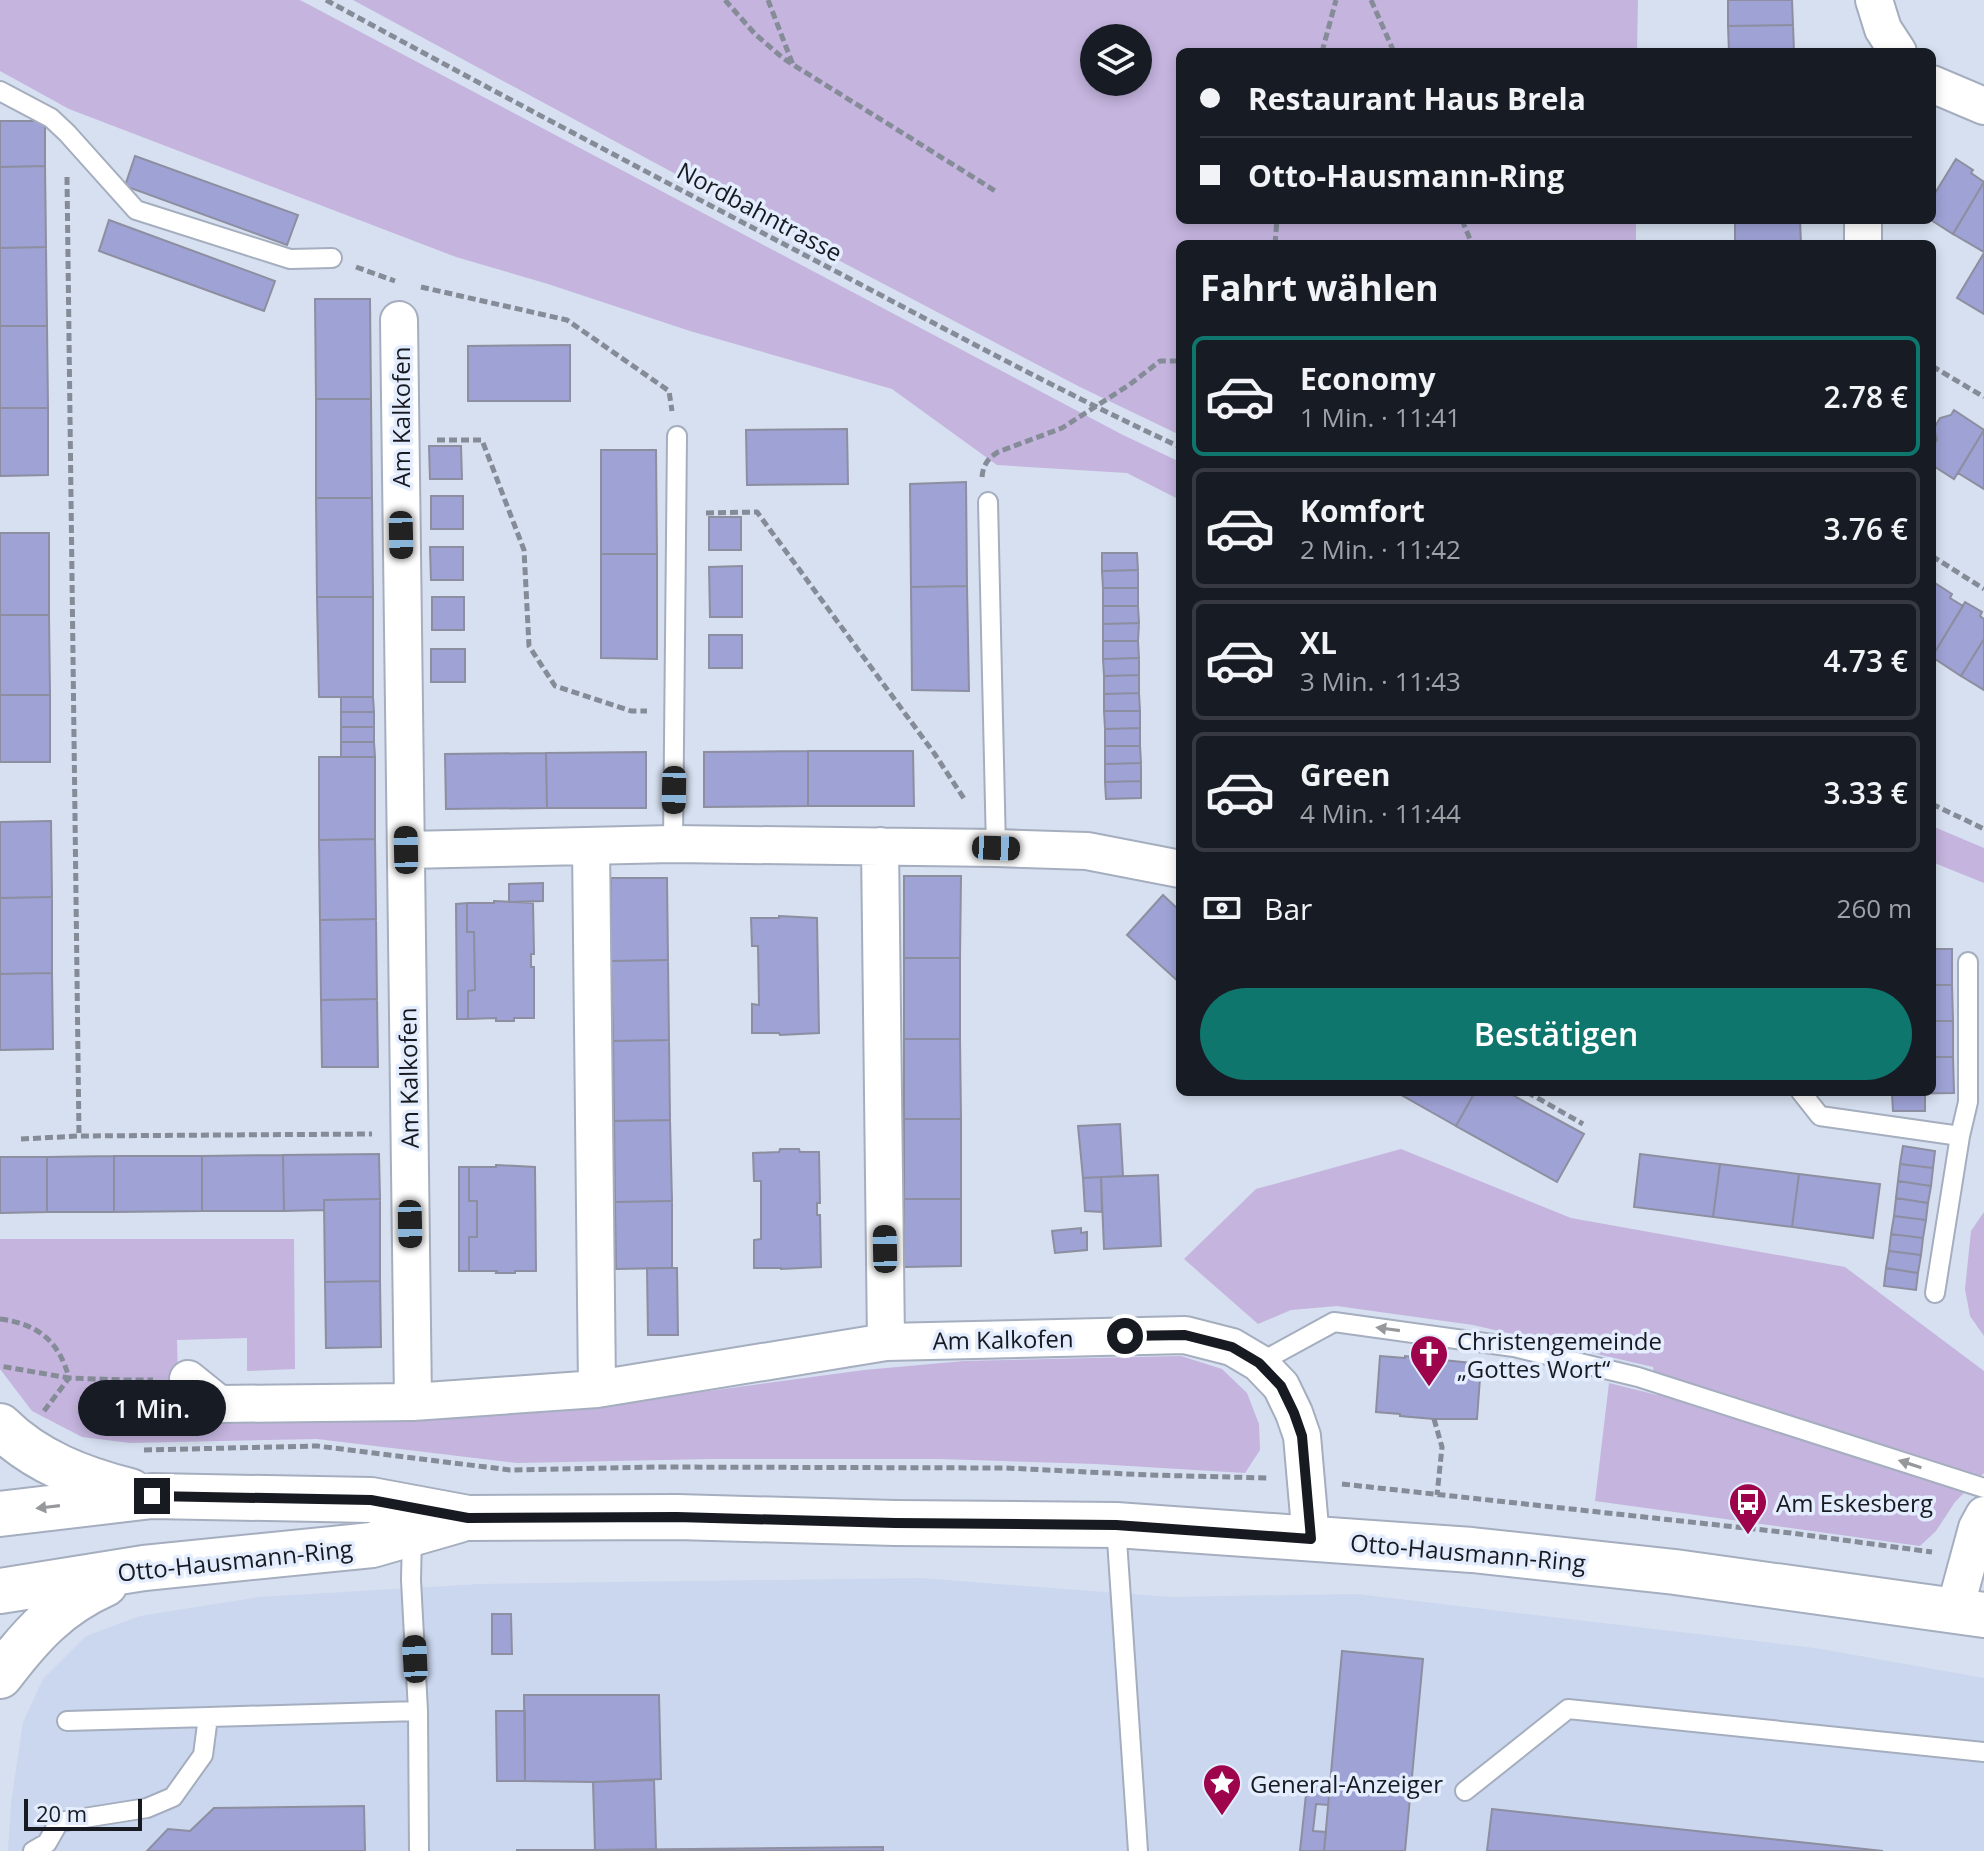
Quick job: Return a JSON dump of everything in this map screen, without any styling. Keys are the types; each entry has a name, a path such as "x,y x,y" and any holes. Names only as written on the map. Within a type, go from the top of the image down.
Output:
{"street":[{"path":"1874,0 1883,29 1895,48"},
{"path":"1936,86 1984,106"},
{"name":"Am Kalkofen","path":"399,320 413,1402"},
{"path":"406,850 673,844 996,848 1087,851 1176,868"},
{"path":"591,846 597,1389"},
{"path":"880,846 886,1342"},
{"name":"Am Kalkofen","path":"188,1379 219,1404 413,1402 597,1389 886,1342 1185,1335 1232,1347 1259,1363 1281,1386 1302,1436 1311,1539"},
{"path":"20,1421 22,1446 63,1469 101,1484 152,1496"},
{"name":"Otto-Hausmann-Ring","path":"0,1514 152,1496 371,1500 468,1518 677,1517 1116,1525 1472,1550 1675,1572 1969,1612"},
{"path":"1969,1612 1977,1528 1984,1515"},
{"name":"Otto-Hausmann-Ring","path":"0,1591 144,1568 372,1545 468,1518"},
{"path":"0,1676 32,1635 57,1612 88,1592 144,1568"}],"lane":[{"path":"0,91 51,118 136,210 290,259 332,258"},
{"path":"673,844 677,436"},
{"path":"988,502 996,848"},
{"path":"1935,1293 1968,1102 1968,962"},
{"path":"1804,1096 1820,1116 1960,1136"},
{"path":"1259,1363 1334,1322 1514,1347 1638,1377 1984,1488"},
{"path":"1116,1525 1138,1851"},
{"path":"412,1534 419,1851"},
{"path":"1465,1791 1568,1709 1984,1752"},
{"path":"67,1721 418,1711"},
{"path":"33,1851 47,1843 59,1822 147,1808 173,1797 203,1755 208,1717"}],"path":[{"name":"Nordbahntrasse","path":"326,0 527,109 1094,406 1176,445"},
{"path":"725,0 755,34 784,59 997,192"},
{"path":"768,0 793,65"},
{"path":"1323,48 1336,0"},
{"path":"1371,0 1392,48"},
{"path":"67,133 79,1136"},
{"path":"332,258 398,282"},
{"path":"413,285 567,320 669,391 677,436"},
{"path":"988,502 982,475 990,456 1062,428 1160,361 1176,361"},
{"path":"1936,368 1984,397"},
{"path":"399,441 482,440 524,550 529,646 555,686 631,711 676,710"},
{"path":"677,513 757,512 934,753 996,848"},
{"path":"1936,559 1984,589"},
{"path":"1936,806 1984,829"},
{"path":"1534,1096 1583,1124"},
{"path":"21,1139 409,1134"},
{"path":"0,1319 28,1325 51,1341 69,1378"},
{"path":"0,1366 69,1378 188,1379"},
{"path":"20,1421 69,1378"},
{"path":"1434,1419 1442,1447 1437,1495"}],"shaded area":[{"path":"0,0 300,0 1123,435 1176,460 1176,498 1127,473 997,465 892,389 690,331 456,257 69,109 0,71"},
{"path":"353,0 1638,0 1637,48 1176,48 1176,224 1636,224 1636,240 1176,240 1176,433 1080,387 720,198"},
{"path":"1936,828 1984,848 1984,883 1936,864"},
{"path":"1401,1149 1571,1218 1845,1267 1984,1371 1984,1473 1955,1502 1936,1531 1920,1546 1595,1501 1609,1383 1657,1395 1653,1367 1473,1325 1337,1306 1291,1310 1258,1324 1184,1259 1256,1189"},
{"path":"1984,1212 1984,1336 1970,1316 1965,1289 1971,1231"},
{"path":"0,1239 294,1239 295,1369 247,1371 247,1338 177,1340 179,1423 400,1420 562,1411 864,1370 964,1361 1181,1356 1222,1369 1247,1393 1259,1424 1260,1450 1245,1473 939,1459 517,1463 317,1439 130,1443 82,1437 32,1411 0,1369"},
{"path":"920,1578 1170,1597 1357,1594 1815,1648 1984,1678 1984,1851 8,1851 11,1804 23,1722 43,1679 86,1636 140,1616 259,1597 479,1584"}],"building":[{"path":"1728,0 1792,0 1793,25 1728,26"},
{"path":"1793,25 1794,48 1729,48 1728,26"},
{"path":"0,121 45,121 45,166 0,167"},
{"path":"135,156 298,215 287,245 125,186"},
{"path":"1956,159 1984,182 1953,234 1936,223 1936,192"},
{"path":"45,166 46,247 0,248 0,167"},
{"path":"1984,182 1984,252 1953,234"},
{"path":"109,220 275,281 264,311 99,251"},
{"path":"1735,224 1800,224 1801,240 1735,240"},
{"path":"46,247 47,326 0,326 0,248"},
{"path":"1984,253 1984,314 1957,298"},
{"path":"315,299 370,299 371,399 316,399"},
{"path":"0,326 47,326 48,408 0,408"},
{"path":"570,345 570,401 468,401 468,346"},
{"path":"316,399 371,399 372,498 316,498"},
{"path":"0,408 48,408 48,475 0,476"},
{"path":"1954,410 1984,430 1954,479 1936,468 1936,425 1940,418 1951,415"},
{"path":"847,429 848,484 747,485 746,430"},
{"path":"1984,430 1984,489 1958,473"},
{"path":"429,446 461,446 462,479 430,479"},
{"path":"601,450 656,450 657,554 601,554"},
{"path":"966,482 967,586 911,587 910,484"},
{"path":"431,496 463,496 463,529 431,529"},
{"path":"316,498 372,498 373,597 317,597"},
{"path":"709,517 741,517 741,550 709,550"},
{"path":"0,533 49,533 49,615 0,615"},
{"path":"430,547 463,547 463,580 431,580"},
{"path":"1102,553 1137,553 1138,570 1102,571"},
{"path":"601,554 657,554 657,659 601,658"},
{"path":"742,566 742,617 710,617 709,567"},
{"path":"1138,570 1138,588 1103,588 1102,571"},
{"path":"1936,584 1963,606 1936,650"},
{"path":"967,586 969,691 912,690 911,587"},
{"path":"1103,588 1138,588 1138,606 1103,606"},
{"path":"317,597 373,597 373,697 319,697"},
{"path":"432,597 464,597 464,630 432,630"},
{"path":"1965,602 1982,612 1984,639 1961,676 1936,660 1936,650"},
{"path":"1103,606 1138,606 1139,623 1103,624"},
{"path":"0,615 49,615 50,695 0,695"},
{"path":"1139,623 1138,641 1103,641 1103,624"},
{"path":"709,635 742,635 742,668 709,668"},
{"path":"1984,639 1984,690 1961,676"},
{"path":"1103,641 1138,641 1139,658 1103,659"},
{"path":"431,649 465,649 465,682 431,682"},
{"path":"1139,658 1139,675 1104,676 1103,659"},
{"path":"1139,675 1139,693 1104,694 1104,676"},
{"path":"1139,693 1140,711 1104,711 1104,694"},
{"path":"0,695 50,695 50,762 0,762"},
{"path":"341,697 373,697 374,712 341,712"},
{"path":"1104,711 1140,711 1140,728 1105,729"},
{"path":"341,712 374,712 374,727 341,727"},
{"path":"341,727 374,727 374,742 341,742"},
{"path":"1140,728 1140,746 1105,746 1105,729"},
{"path":"341,742 374,742 375,757 341,757"},
{"path":"1105,746 1140,746 1141,763 1105,764"},
{"path":"808,751 808,806 704,807 704,752"},
{"path":"808,751 913,751 914,806 808,806"},
{"path":"646,752 646,808 547,808 546,753"},
{"path":"546,753 547,808 446,809 445,754"},
{"path":"319,757 375,757 375,839 319,840"},
{"path":"1141,763 1141,781 1105,782 1105,764"},
{"path":"1141,781 1141,798 1106,799 1105,782"},
{"path":"51,821 52,897 0,898 0,822"},
{"path":"375,839 376,919 320,920 319,840"},
{"path":"904,876 961,876 960,958 904,958"},
{"path":"611,878 667,878 668,960 611,961"},
{"path":"543,883 543,901 509,902 509,884"},
{"path":"1163,895 1176,907 1176,979 1127,935"},
{"path":"52,897 52,973 0,974 0,898"},
{"path":"467,903 533,903 534,954 531,954 531,967 534,967 534,1018 514,1018 514,1021 468,1019 468,991 475,990 474,932 467,932"},
{"path":"467,903 467,932 474,932 475,990 468,991 468,1019 457,1019 456,904"},
{"path":"751,918 817,918 819,1033 752,1033 752,1004 759,1005 758,946 752,946"},
{"path":"376,919 377,999 321,1000 320,920"},
{"path":"1936,949 1952,949 1952,985 1936,985"},
{"path":"904,958 960,958 960,1039 904,1039"},
{"path":"668,960 669,1040 613,1041 611,961"},
{"path":"52,973 53,1049 0,1050 0,974"},
{"path":"1936,985 1952,985 1953,1021 1936,1021"},
{"path":"377,999 378,1067 322,1067 321,1000"},
{"path":"1936,1021 1953,1021 1953,1057 1936,1057"},
{"path":"904,1039 960,1039 961,1119 904,1119"},
{"path":"669,1040 670,1120 614,1121 613,1041"},
{"path":"1936,1057 1953,1057 1954,1093 1936,1093"},
{"path":"1403,1096 1473,1096 1456,1126"},
{"path":"1473,1096 1514,1096 1584,1134 1557,1182 1456,1126"},
{"path":"1892,1096 1925,1096 1925,1111 1893,1111"},
{"path":"904,1119 961,1119 961,1199 904,1199"},
{"path":"670,1120 672,1201 615,1202 614,1121"},
{"path":"1120,1124 1123,1176 1083,1178 1078,1126"},
{"path":"1903,1146 1935,1151 1933,1168 1900,1164"},
{"path":"780,1149 819,1152 820,1203 817,1203 817,1215 820,1215 821,1267 754,1268 754,1240 761,1239 761,1181 754,1181 753,1153 779,1152"},
{"path":"379,1154 380,1199 324,1200 324,1210 284,1211 283,1155"},
{"path":"1640,1154 1720,1164 1713,1217 1634,1207"},
{"path":"283,1155 284,1211 202,1211 202,1156"},
{"path":"114,1156 202,1156 202,1211 114,1212"},
{"path":"114,1156 114,1212 47,1212 47,1157"},
{"path":"0,1157 47,1157 47,1212 0,1213"},
{"path":"1720,1164 1799,1174 1792,1227 1713,1217"},
{"path":"1900,1164 1933,1168 1931,1186 1898,1181"},
{"path":"459,1167 469,1167 469,1201 477,1201 477,1237 469,1237 469,1271 459,1271"},
{"path":"469,1167 535,1167 536,1271 469,1271 469,1237 477,1237 477,1201 469,1201"},
{"path":"1799,1174 1880,1184 1873,1238 1792,1227"},
{"path":"1158,1175 1161,1246 1104,1249 1101,1177"},
{"path":"1101,1177 1102,1212 1085,1211 1083,1178"},
{"path":"1898,1181 1931,1186 1928,1203 1896,1198"},
{"path":"1896,1198 1928,1203 1926,1220 1894,1216"},
{"path":"380,1199 380,1281 325,1282 324,1200"},
{"path":"904,1199 961,1199 961,1266 904,1267"},
{"path":"672,1201 672,1268 616,1269 615,1202"},
{"path":"1894,1216 1926,1220 1923,1238 1891,1234"},
{"path":"1081,1228 1081,1233 1087,1232 1087,1250 1055,1253 1052,1231"},
{"path":"1891,1234 1923,1238 1921,1255 1889,1251"},
{"path":"1889,1251 1921,1255 1918,1273 1886,1268"},
{"path":"647,1268 677,1268 678,1335 648,1335"},
{"path":"1886,1268 1918,1273 1916,1290 1884,1286"},
{"path":"380,1281 381,1347 326,1348 325,1282"},
{"name":"Christengemeinde „Gottes Wort“","path":"1380,1356 1481,1364 1477,1419 1434,1419 1376,1412"},
{"path":"492,1614 511,1614 512,1654 492,1654"},
{"path":"1342,1651 1423,1659 1405,1851 1324,1851"},
{"path":"524,1695 659,1695 661,1779 525,1781"},
{"path":"496,1711 525,1711 525,1781 497,1781"},
{"path":"654,1780 656,1849 595,1850 593,1782"},
{"path":"1307,1785 1330,1788 1328,1805 1316,1804 1313,1831 1326,1832 1324,1851 1300,1851"},
{"path":"364,1806 365,1851 147,1851 168,1829 190,1831 214,1808"},
{"path":"1492,1809 1883,1851 1487,1851"},
{"path":"883,1847 883,1851 516,1850 595,1850"}],"place":[{"name":"Christengemeinde „Gottes Wort“","path":"1429,1388"},
{"name":"Am Eskesberg","path":"1748,1536"},
{"name":"General-Anzeiger","path":"1222,1817"}],"route":[{"path":"152,1496 371,1500 468,1518 677,1517 1116,1525 1311,1539 1302,1436 1281,1386 1259,1363 1232,1347 1185,1335 1125,1336"}]}
